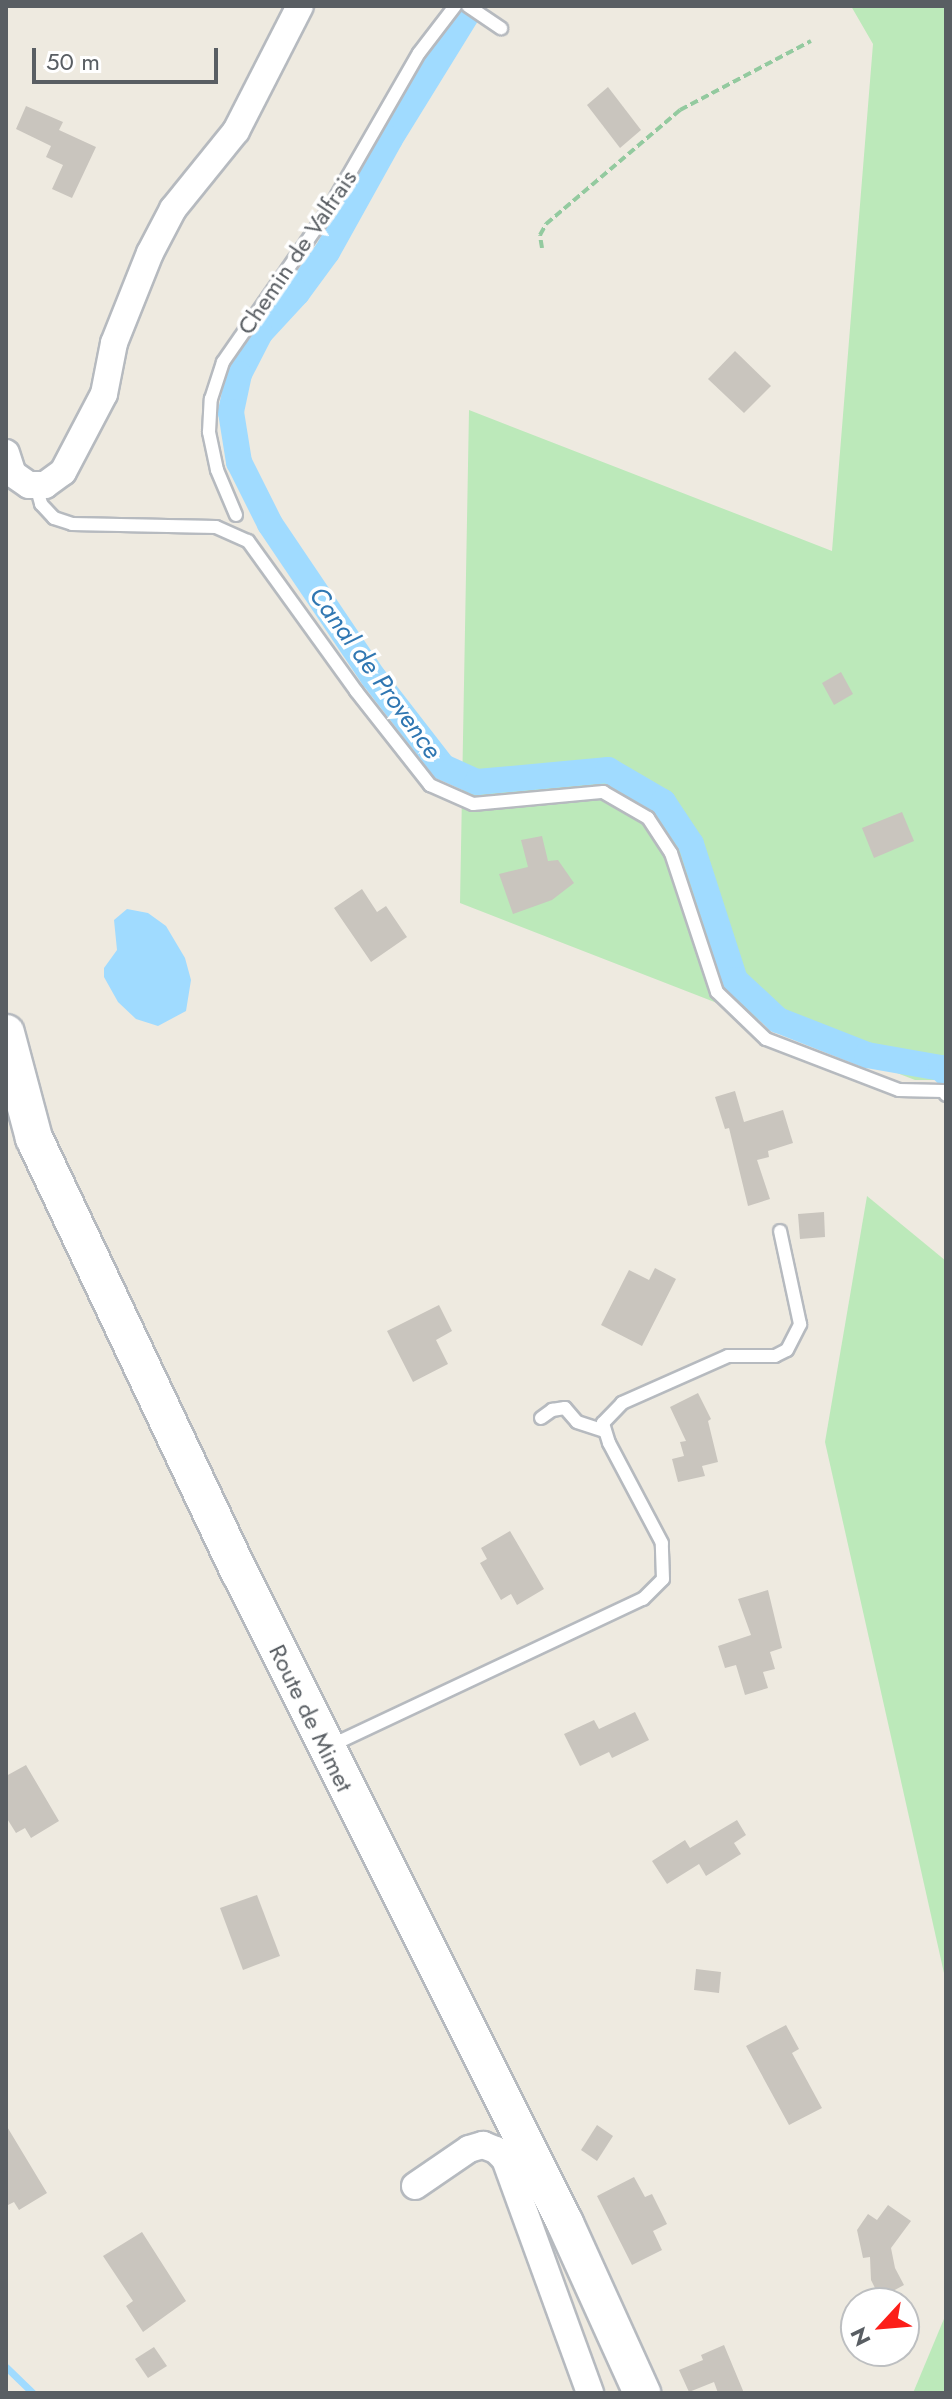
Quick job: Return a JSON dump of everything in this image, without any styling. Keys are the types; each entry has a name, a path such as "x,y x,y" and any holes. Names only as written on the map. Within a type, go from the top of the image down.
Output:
{"main road":[{"name":"Route de Mimet","path":"6,1033 14,1098 326,1748 565,2223 642,2393"}],"street":[{"path":"6,453 13,474 36,486 52,481 63,472 104,394 114,343 150,253 173,209 236,131 300,6"},
{"path":"415,2186 469,2149 483,2145 496,2150 505,2159 590,2393"}],"lane":[{"name":"Chemin de Valfrais","path":"236,515 217,470 209,432 211,399 223,362 328,211 419,53 455,6"},
{"path":"473,9 501,28"},
{"path":"36,486 41,504 54,518 72,524 216,527 248,541 356,691 430,785 473,804 603,792 648,818 671,853 717,992 766,1039 899,1090 943,1091 946,1095"},
{"path":"326,1748 350,1740 643,1599 663,1579 662,1543 603,1423 622,1403 728,1356 775,1356 787,1350 800,1324 780,1231"},
{"path":"541,1418 552,1410 565,1408 577,1422 605,1431"}],"path":[{"path":"542,248 540,235 546,224 680,110 811,41"}],"green space":[{"path":"851,6 946,6 946,1080 915,1080 460,903 469,410 832,551 873,44"},
{"path":"867,1196 946,1261 946,1982 825,1442"},
{"path":"946,2314 946,2393 913,2393"}],"water":[{"path":"127,909 148,913 166,926 185,958 191,980 186,1011 158,1026 136,1019 118,1002 104,977 104,968 117,950 114,920"}],"building":[{"path":"608,87 641,130 620,148 587,105"},
{"path":"26,106 63,122 59,130 96,147 72,198 52,189 63,165 46,157 51,146 16,129"},
{"path":"735,351 771,386 744,413 708,379"},
{"path":"841,672 853,694 834,705 822,683"},
{"path":"902,812 914,841 874,858 862,828"},
{"path":"542,836 548,861 558,860 574,883 552,900 513,914 499,874 528,867 521,840"},
{"path":"362,889 377,912 386,906 407,937 371,962 334,908"},
{"path":"735,1091 744,1122 783,1110 793,1143 768,1151 769,1157 757,1160 770,1199 748,1206 729,1128 725,1129 715,1097"},
{"path":"824,1212 825,1237 800,1239 798,1214"},
{"path":"655,1268 676,1279 642,1346 601,1325 629,1270 649,1280"},
{"path":"439,1305 452,1331 436,1340 448,1364 413,1382 387,1331"},
{"path":"698,1393 711,1419 708,1421 718,1462 702,1466 705,1476 678,1482 672,1459 684,1456 680,1442 686,1441 670,1407"},
{"path":"510,1531 544,1589 517,1605 511,1594 501,1600 480,1563 487,1559 481,1548"},
{"path":"768,1590 782,1648 770,1652 775,1669 763,1672 768,1688 745,1695 736,1665 725,1668 718,1646 751,1635 738,1599"},
{"path":"635,1712 649,1740 612,1758 609,1752 580,1766 564,1734 594,1720 599,1729"},
{"path":"26,1765 59,1821 31,1838 25,1828 16,1833 6,1817 6,1776"},
{"path":"737,1820 746,1835 734,1843 741,1854 706,1876 699,1864 667,1884 652,1861 685,1840 690,1848"},
{"path":"257,1895 280,1956 243,1970 220,1908"},
{"path":"696,1969 721,1972 719,1993 694,1990"},
{"path":"786,2025 799,2049 792,2053 822,2108 789,2125 746,2046"},
{"path":"6,2125 47,2193 19,2210 14,2202 6,2206"},
{"path":"597,2125 613,2136 597,2161 581,2150"},
{"path":"634,2177 645,2197 652,2194 667,2224 653,2231 662,2250 632,2265 597,2196"},
{"path":"888,2205 911,2221 891,2248 895,2268 904,2285 900,2287 874,2287 871,2280 870,2257 863,2258 857,2230 868,2214 877,2220"},
{"path":"142,2232 186,2301 143,2332 126,2306 133,2301 103,2256"},
{"path":"724,2345 744,2393 718,2393 714,2382 689,2392 679,2370 703,2360 701,2355"},
{"path":"154,2347 167,2366 148,2378 135,2359"}],"waterway":[{"name":"Canal de Provence","path":"472,6 390,139 327,252 297,293 260,333 239,374 231,412 239,462 270,524 374,678 443,767 477,782 608,770 663,802 691,844 735,980 778,1020 867,1055 941,1068 946,1073"},
{"path":"6,2367 33,2393"}]}
